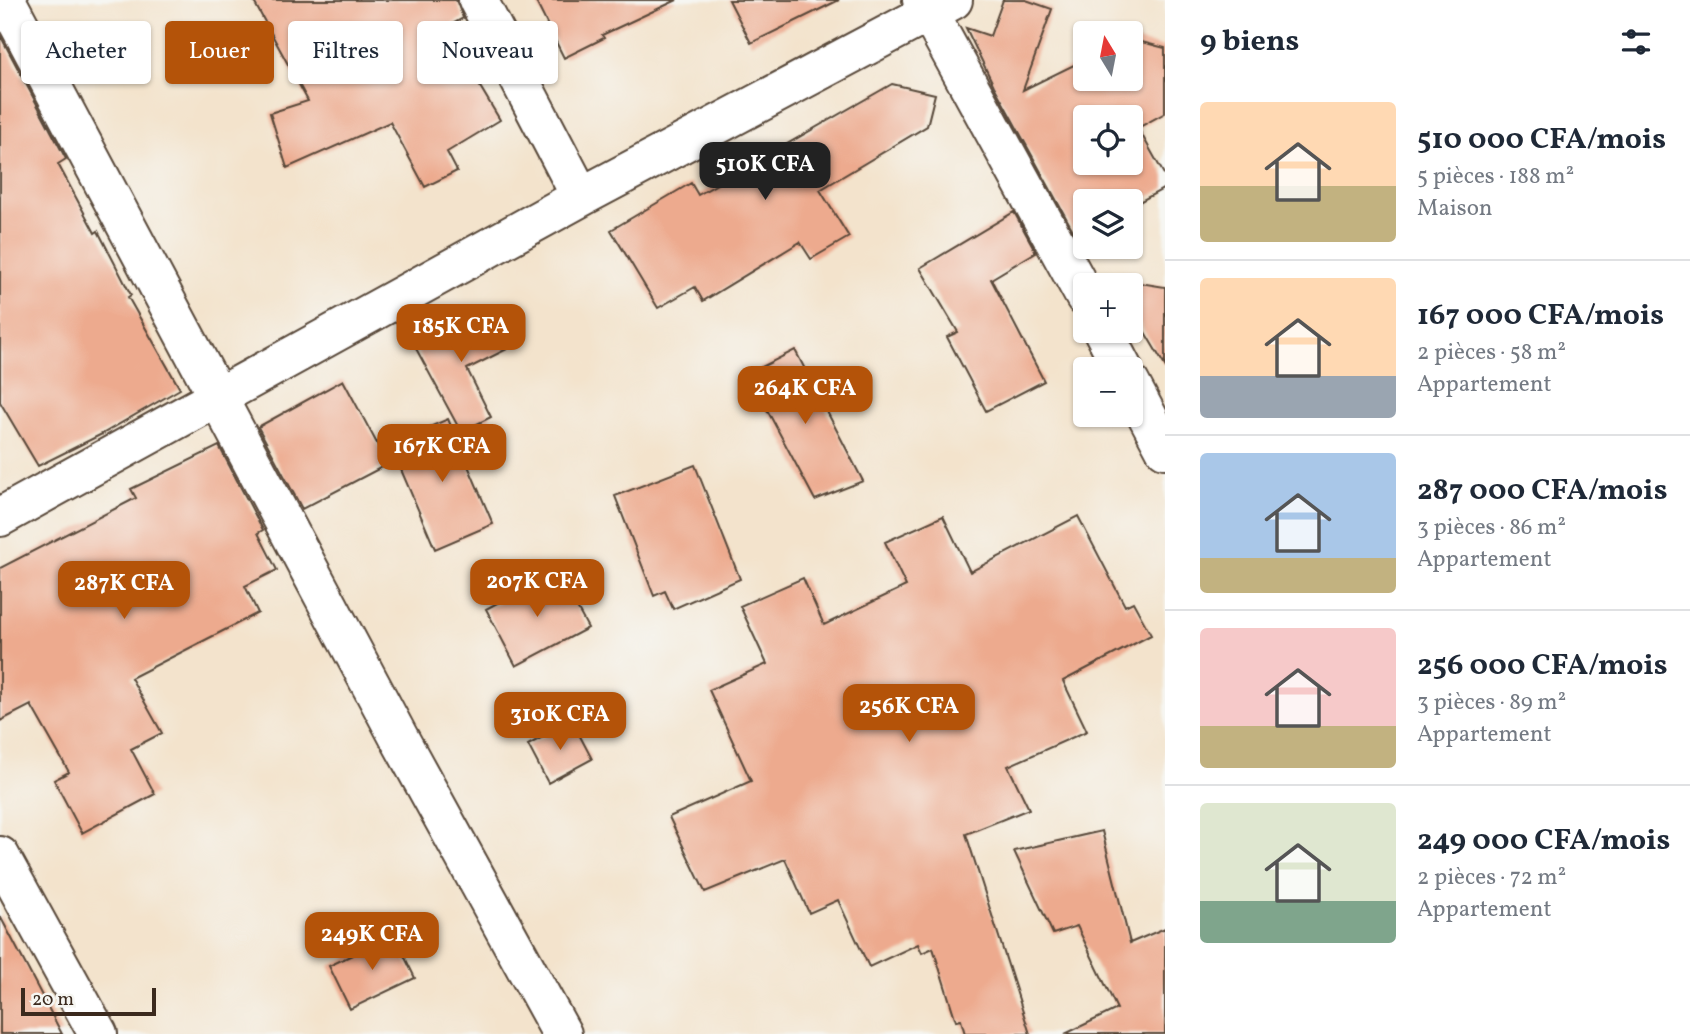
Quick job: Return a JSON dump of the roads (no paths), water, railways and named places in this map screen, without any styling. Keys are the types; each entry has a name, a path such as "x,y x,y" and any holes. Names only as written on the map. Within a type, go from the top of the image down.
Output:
{"street":[{"path":"6,0 398,736 562,1034"},
{"path":"478,0 581,197"},
{"path":"0,517 935,4 1073,274"},
{"path":"1143,408 1165,449"},
{"path":"0,856 98,1034"}]}
